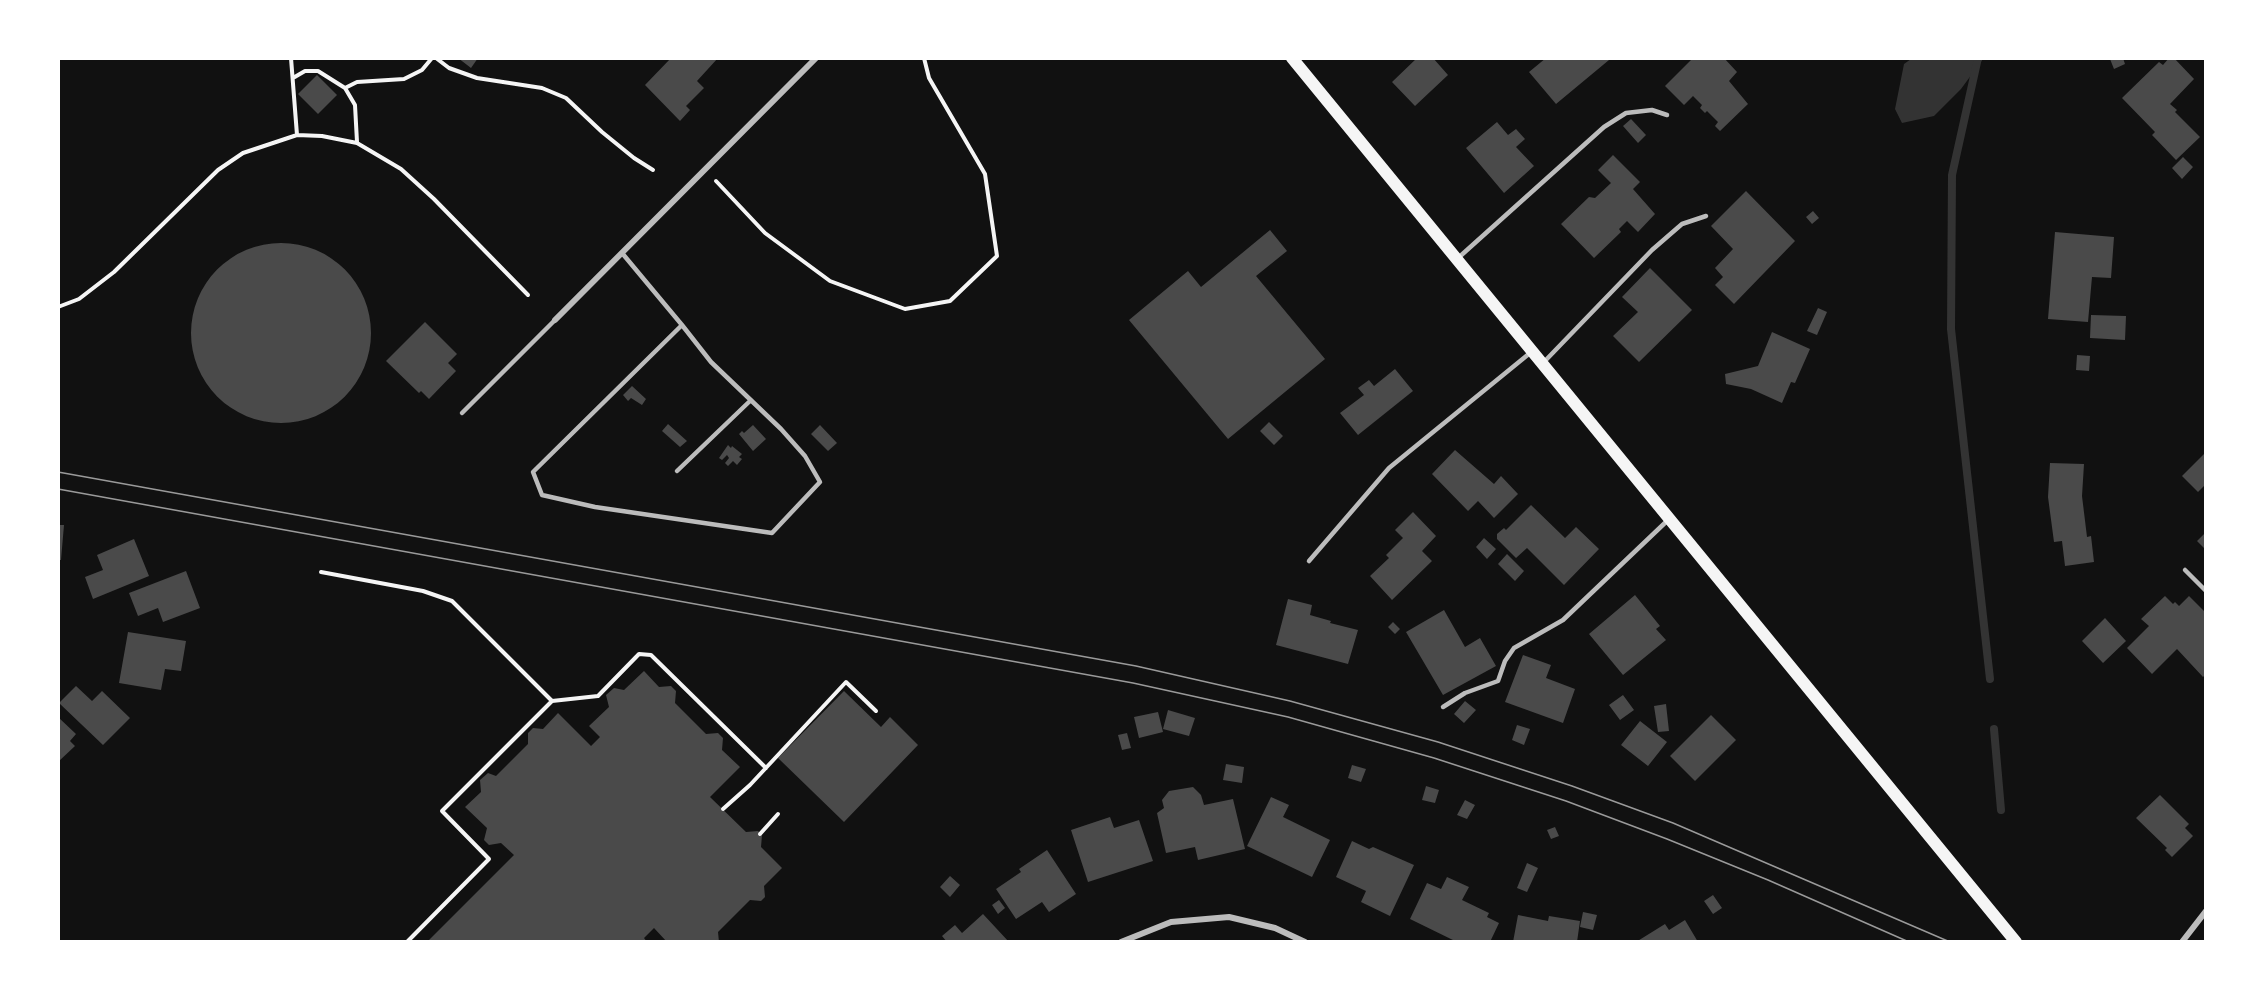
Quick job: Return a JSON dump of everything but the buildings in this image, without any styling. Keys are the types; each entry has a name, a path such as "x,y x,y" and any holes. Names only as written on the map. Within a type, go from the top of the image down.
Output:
{"main road":[{"path":"1292,58 2016,942"}],"street":[{"path":"555,320 816,58"},
{"path":"2182,942 2205,911"},
{"path":"1121,942 1171,922 1230,917 1275,928 1305,942"}],"lane":[{"path":"1457,259 1604,127 1626,113 1652,110 1667,115"},
{"path":"1543,363 1652,250 1682,224 1706,216"},
{"path":"622,253 682,325 711,362 782,429 805,456 820,482 772,533 595,507 542,495 533,472 682,325"},
{"path":"462,413 555,320"},
{"path":"1309,561 1389,468 1533,351"},
{"path":"677,471 751,400"},
{"path":"1443,707 1465,693 1498,681 1505,661 1514,648 1563,620 1670,518"},
{"path":"2185,570 2205,591"}],"path":[{"path":"291,58 297,135"},
{"path":"345,88 357,82 404,79 422,70 434,58 449,68 477,78 542,88 566,98 602,132 653,170"},
{"path":"705,169 765,233 830,281 905,309 950,301 997,256 984,174 929,78 924,58"},
{"path":"293,78 305,71 318,70 345,88 355,105 357,143"},
{"path":"58,307 79,299 114,272 218,170 243,153 297,135 322,136 357,143 400,169 434,199 528,295"},
{"path":"321,572 423,591 452,601 552,701"},
{"path":"407,942 489,859 442,811 552,701 598,696 639,654 651,655 765,768"},
{"path":"723,809 846,682 876,711"},
{"path":"760,834 778,814"}],"shaded area":[{"path":"1911,59 1983,59 1961,89 1934,116 1902,123 1895,109 1904,64"}],"waterway":[{"path":"1978,58 1952,175 1951,329 1990,679"},
{"path":"1994,729 2001,810"}],"tram line":[{"path":"58,472 1136,666 1290,701 1438,742 1572,786 1673,823 1950,942"},
{"path":"58,489 1133,683 1288,717 1434,758 1566,801 1768,880 1909,942"}]}
